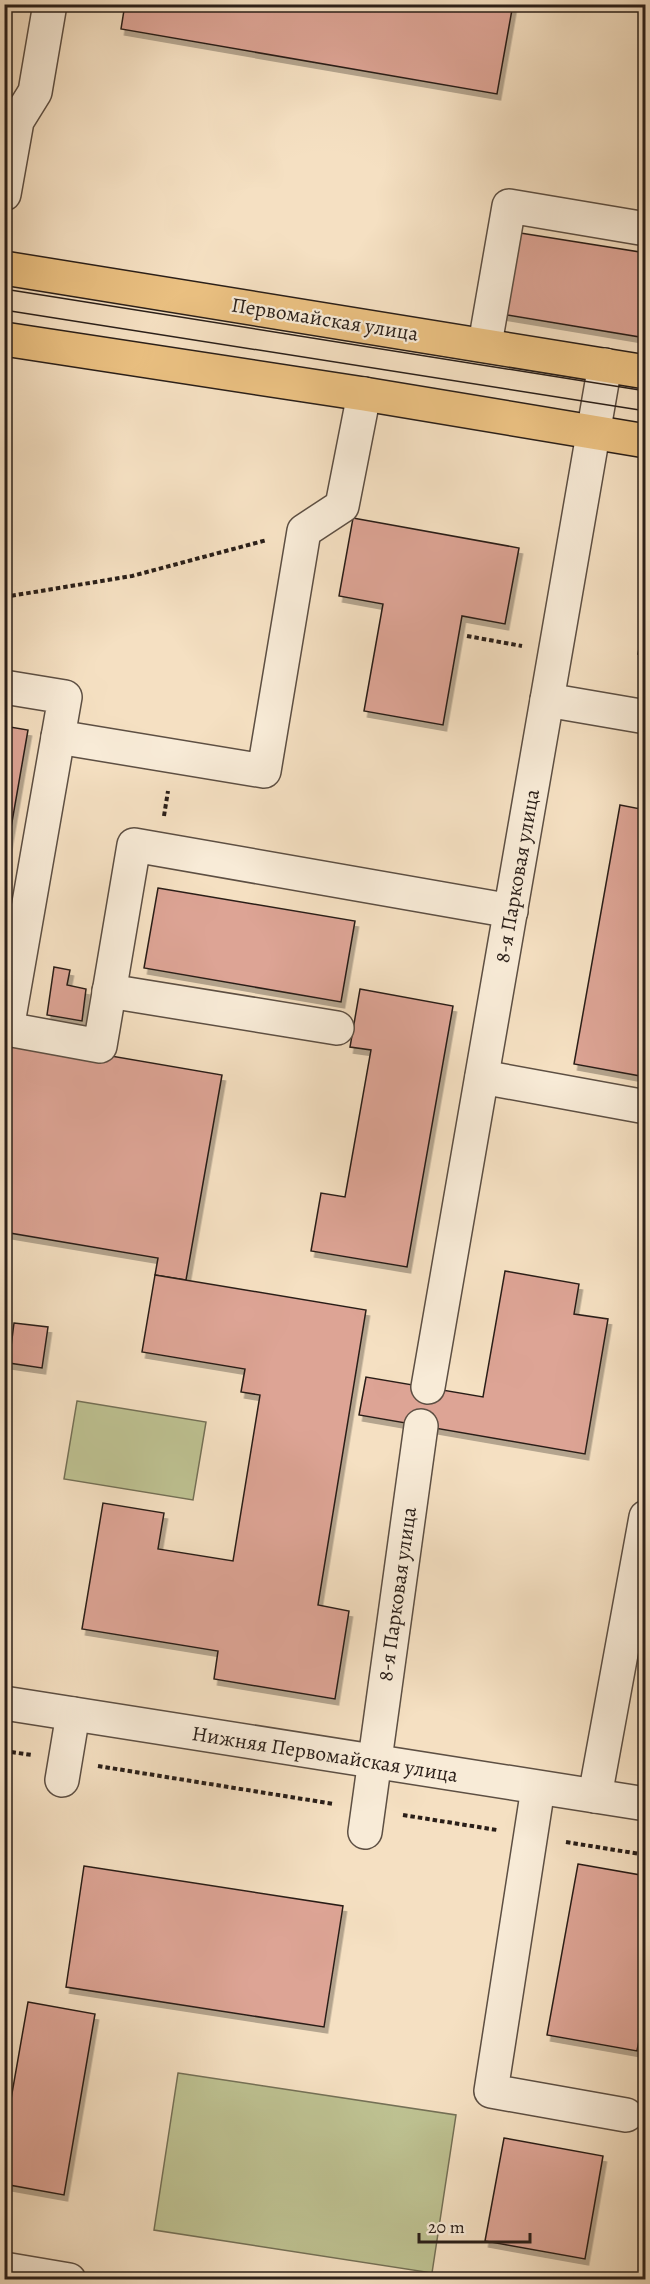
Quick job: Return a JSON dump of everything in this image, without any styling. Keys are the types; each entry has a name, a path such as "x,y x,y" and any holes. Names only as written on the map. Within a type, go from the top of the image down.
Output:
{"main road":[{"name":"Первомайская улица","path":"4,268 645,372"},
{"path":"4,339 364,394 645,441"}],"street":[{"path":"4,195 11,120 34,92 50,4"},
{"path":"485,345 509,206 645,229"},
{"name":"8-я Парковая улица","path":"428,1387 605,364"},
{"path":"58,737 264,771 304,531 342,506 364,394"},
{"path":"4,687 65,697 7,1029 100,1046 134,845 510,910"},
{"path":"547,700 645,717"},
{"path":"109,991 337,1028"},
{"path":"482,1077 645,1107"},
{"name":"8-я Парковая улица","path":"366,1821 421,1426"},
{"path":"595,1796 645,1517"},
{"name":"Нижняя Первомайская улица","path":"4,1703 645,1804"},
{"path":"64,1770 73,1714"},
{"path":"538,1788 491,2091 626,2115"},
{"path":"4,2268 69,2280"}],"path":[{"path":"4,597 132,576 304,531"},
{"path":"467,636 555,652"},
{"path":"157,849 175,757"},
{"path":"4,1751 64,1770 366,1821 530,1835 645,1855"}],"green space":[{"path":"77,1401 206,1422 193,1500 64,1479"},
{"path":"178,2073 456,2115 432,2273 154,2230"}],"building":[{"path":"125,4 513,4 497,94 121,29"},
{"path":"514,232 646,253 646,338 501,314"},
{"path":"353,518 519,548 505,624 462,616 443,725 364,711 383,604 339,596"},
{"path":"646,610 646,655 638,654"},
{"path":"4,726 28,730 4,868"},
{"path":"620,805 646,810 646,1077 574,1064"},
{"path":"158,888 355,921 341,1002 144,968"},
{"path":"54,967 70,970 67,985 86,989 82,1021 47,1015"},
{"path":"360,989 453,1006 407,1267 311,1251 321,1193 345,1197 371,1050 350,1047"},
{"path":"12,1039 222,1075 186,1280 155,1275 158,1258 4,1232 4,1082"},
{"path":"505,1271 579,1284 574,1314 608,1319 585,1454 359,1415 366,1377 483,1397"},
{"path":"155,1275 366,1310 318,1605 349,1611 335,1699 214,1679 218,1651 82,1629 103,1503 164,1513 158,1549 233,1561 260,1395 241,1392 245,1369 142,1352"},
{"path":"14,1323 48,1327 42,1368 9,1363"},
{"path":"578,1864 646,1876 646,2005 637,2051 547,2035"},
{"path":"84,1866 343,1906 324,2027 66,1987"},
{"path":"28,2002 95,2014 64,2195 4,2184 4,2139"},
{"path":"504,2138 603,2156 585,2259 485,2241"}],"tram line":[{"path":"4,289 646,391"},
{"path":"4,310 646,411"}]}
